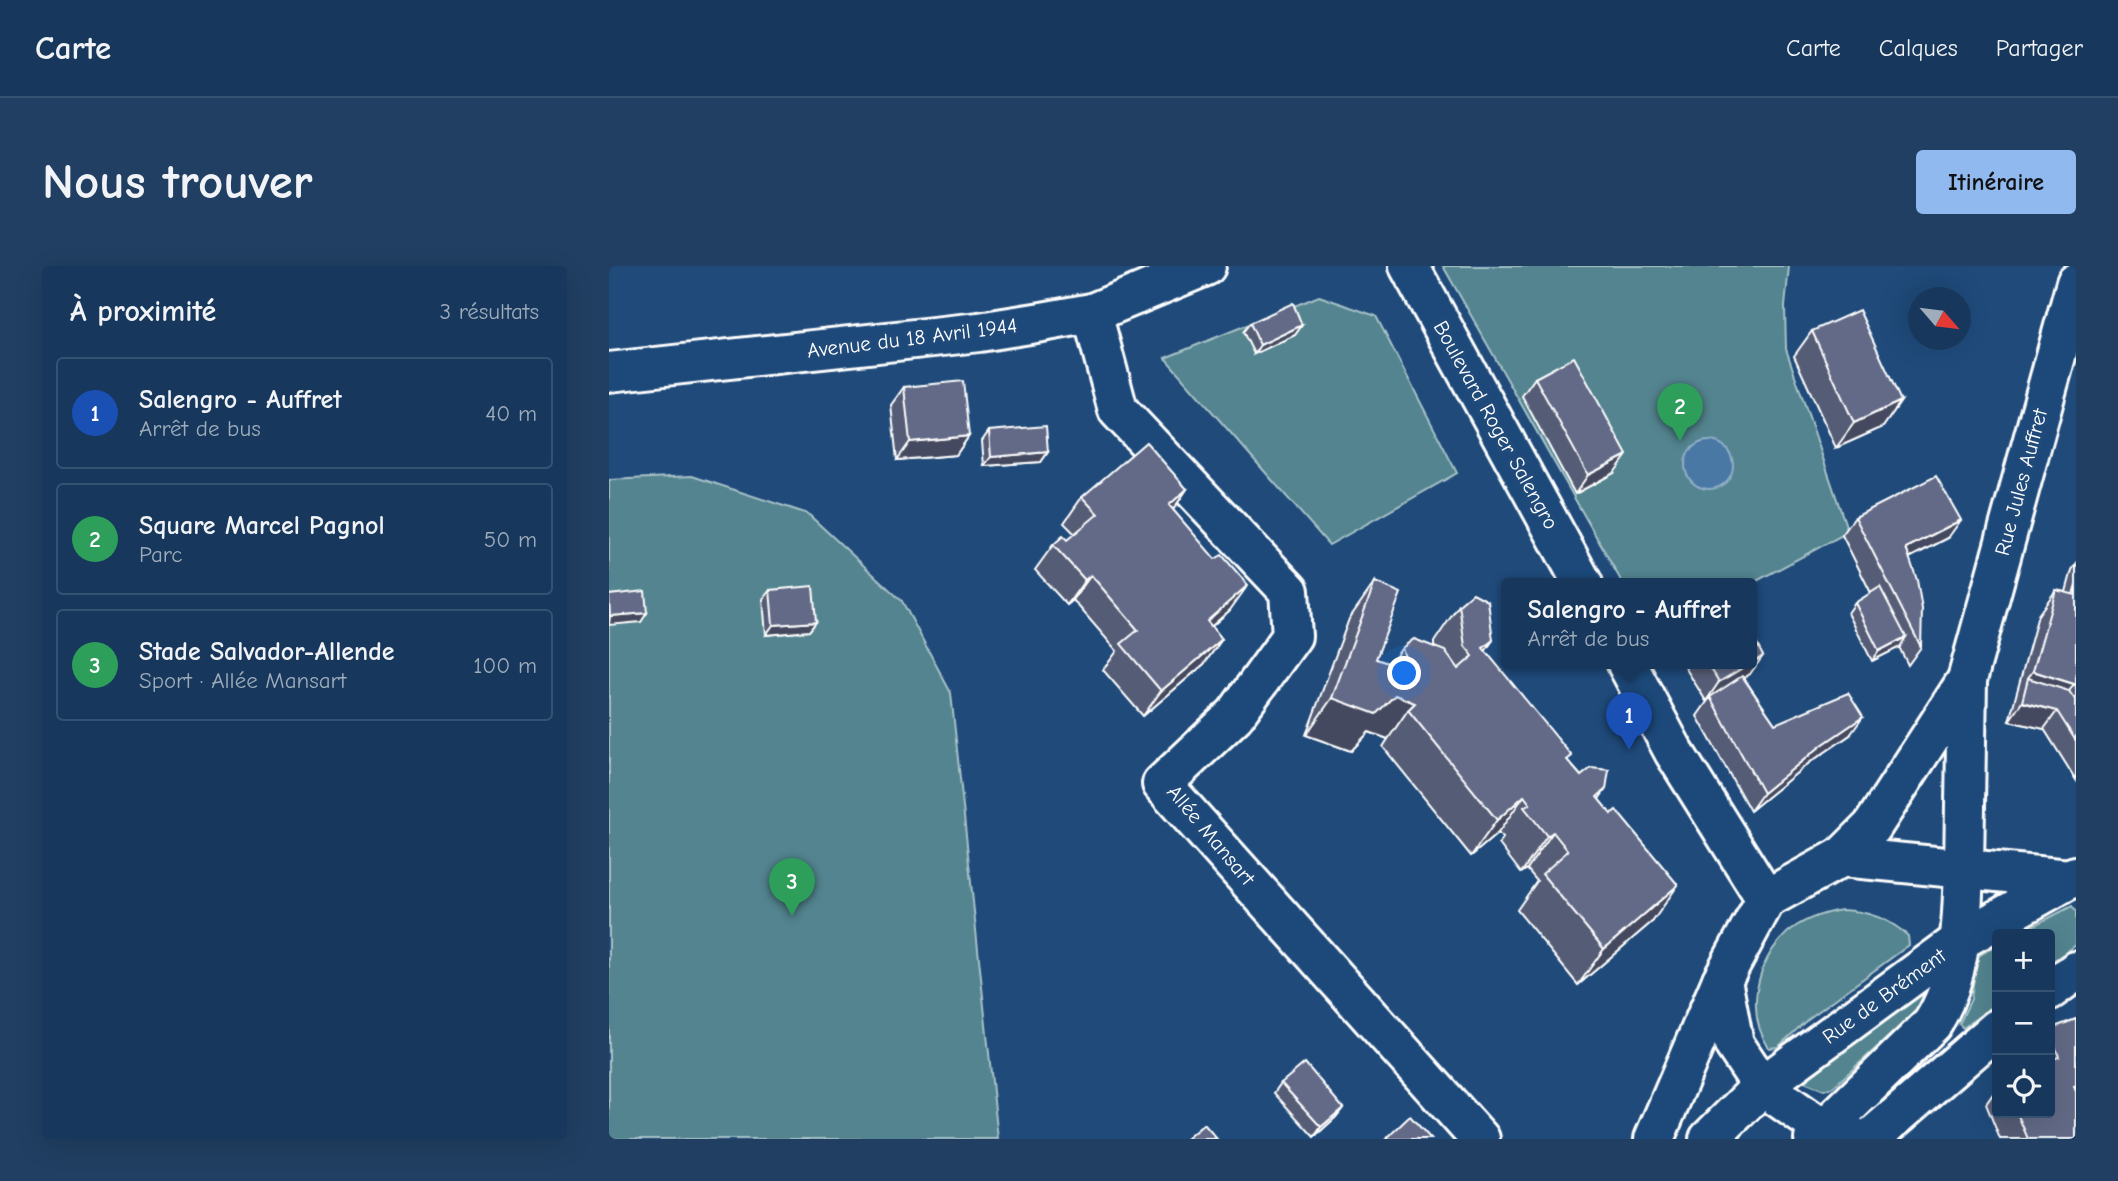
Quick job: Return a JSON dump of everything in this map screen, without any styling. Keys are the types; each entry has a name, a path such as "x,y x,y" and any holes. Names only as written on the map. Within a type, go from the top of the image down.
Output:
{"street":[{"name":"Avenue du 18 Avril 1944","path":"609,372 979,332 1092,313 1206,266"},
{"name":"Boulevard Roger Salengro","path":"1409,266 1580,578"},
{"name":"Rue Jules Auffret","path":"1832,1136 1933,1024 1944,1005 1961,940 1967,680 2076,283"},
{"name":"Allée Mansart","path":"1092,313 1118,410 1289,591 1292,636 1235,715 1162,784 1480,1139"},
{"path":"1630,669 1674,752 1766,899 1723,980 1654,1139"},
{"name":"Rue Jules Auffret","path":"1766,899 1842,857 1872,827 1967,680"},
{"path":"1842,857 2073,877"},
{"name":"Rue de Brément","path":"1709,1139 1762,1086 1961,940 2073,877"},
{"path":"2055,986 2076,971"},
{"path":"1723,980 1734,1044 1762,1086 1832,1136"},
{"path":"1870,1139 1992,1033"}],"green space":[{"path":"1443,266 1789,266 1785,307 1786,349 1848,532 1757,581 1757,578 1620,578"},
{"path":"1319,296 1376,316 1457,473 1329,545 1165,358"},
{"path":"692,476 808,514 902,601 951,693 998,1139 609,1139 609,480"},
{"path":"2072,906 2076,912 2076,945 2055,960 2055,929 2027,929"},
{"path":"1842,910 1869,914 1885,920 1908,936 1909,945 1808,1019 1778,1047 1769,1048 1757,1019 1756,1003 1761,973 1768,958 1776,945 1799,924"},
{"path":"1992,948 1992,1007 1963,1028 1959,1024 1971,999 1977,957"},
{"path":"1920,994 1923,997 1916,1012 1833,1087 1824,1090 1804,1082 1865,1032"}],"water":[{"path":"1709,441 1726,448 1733,465 1726,482 1709,489 1692,482 1685,465 1692,448"}],"building":[{"path":"1293,303 1302,325 1260,345 1250,323"},
{"path":"1859,310 1901,401 1854,423 1812,331"},
{"path":"1574,357 1627,455 1588,475 1535,378"},
{"path":"963,381 969,436 910,442 904,387"},
{"path":"1046,426 1048,452 991,457 989,431"},
{"path":"1146,442 1187,489 1169,505 1215,559 1222,555 1248,585 1207,621 1222,639 1161,691 1121,644 1138,630 1091,575 1085,580 1053,545 1063,536 1067,540 1098,514 1082,497"},
{"path":"1936,476 1961,520 1906,548 1917,580 1922,609 1921,647 1855,517"},
{"path":"1375,582 1401,593 1376,659 1407,670 1409,663 1402,648 1414,639 1445,651 1458,669 1473,656 1465,646 1459,605 1473,593 1488,601 1493,640 1483,648 1572,756 1567,760 1581,776 1591,768 1609,770 1606,789 1597,797 1611,814 1616,810 1678,885 1604,949 1542,874 1568,851 1553,832 1547,836 1524,807 1530,804 1524,796 1497,820 1408,710 1415,703 1395,695 1376,714 1332,698"},
{"path":"813,586 816,622 773,625 770,590"},
{"path":"1880,587 1906,637 1879,651 1855,603"},
{"path":"2056,590 2076,595 2076,686 2033,671"},
{"path":"645,591 647,613 610,616 609,595"},
{"path":"1757,645 1763,656 1757,660"},
{"path":"1711,669 1741,669 1719,682"},
{"path":"1742,676 1775,724 1848,693 1863,717 1822,745 1763,793 1710,697"},
{"path":"2028,678 2069,691 2076,701 2076,741 2057,711 2022,702"},
{"path":"2076,1019 2076,1139 2028,1139 2019,1118 2055,1118 2055,1058 2059,1057 2055,1046 2055,1027"},
{"path":"1305,1063 1343,1108 1321,1127 1281,1083"},
{"path":"1410,1116 1431,1139 1386,1139"},
{"path":"1204,1124 1217,1139 1186,1139"}],"place":[{"name":"Square Marcel Pagnol","path":"1680,441"},
{"name":"Salengro - Auffret","path":"1629,750"},
{"name":"Stade Salvador-Allende","path":"792,916"}]}
